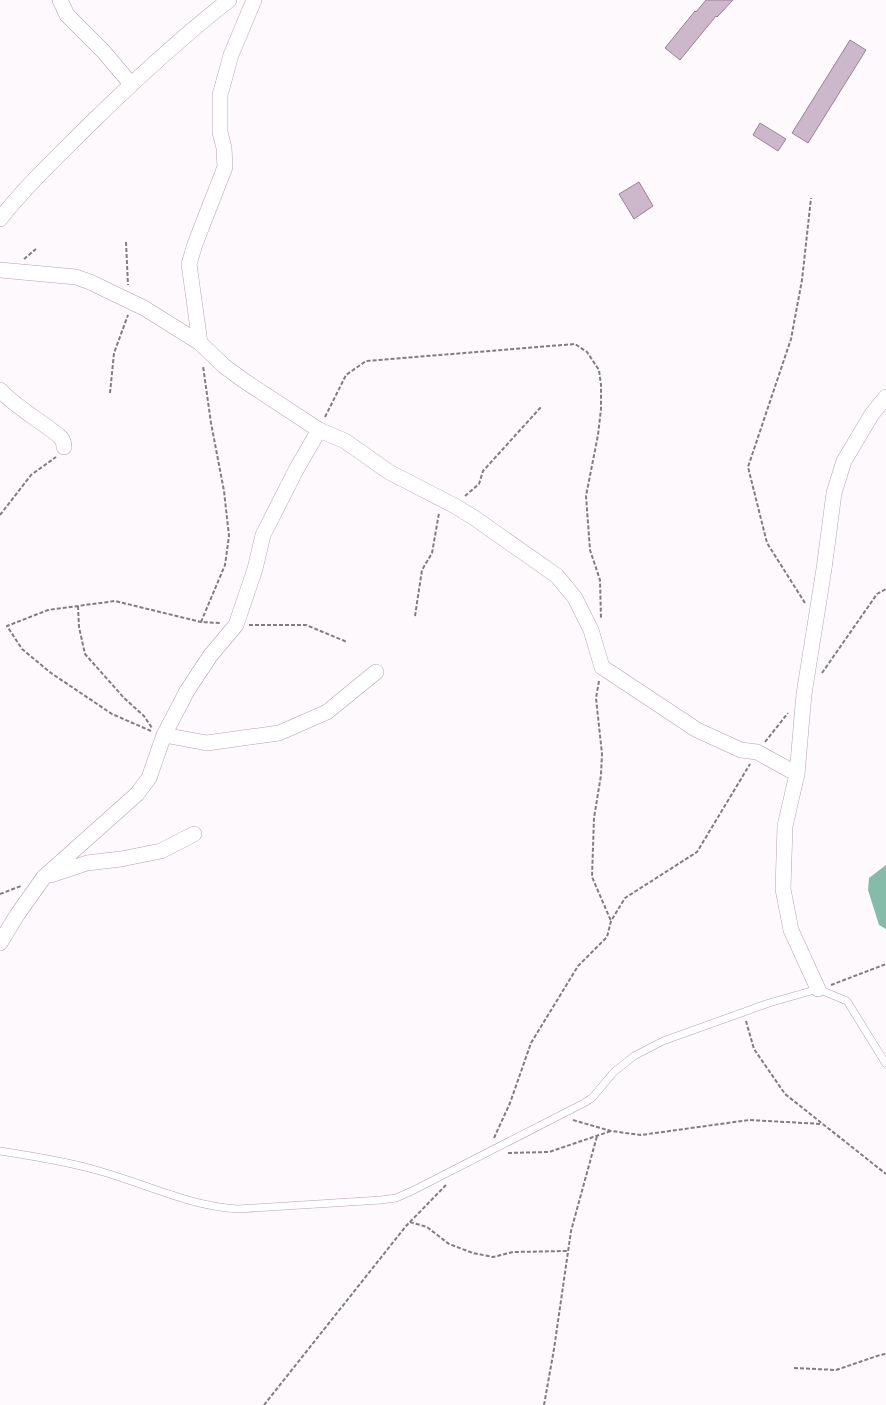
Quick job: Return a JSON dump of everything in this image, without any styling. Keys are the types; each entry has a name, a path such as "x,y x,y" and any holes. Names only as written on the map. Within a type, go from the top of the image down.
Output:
{"street":[{"path":"60,0 67,15 108,56 131,84"},
{"path":"0,219 49,165 131,84 178,41 229,0"},
{"path":"200,343 189,273 191,255 225,167 225,153 220,132 220,95 231,55 254,0"},
{"path":"0,270 76,278 90,282 129,301 176,327 200,343 224,366 243,380 319,430 345,441 389,472 455,506 557,576 575,598 591,630 602,668 697,730 741,750 757,752 797,774"},
{"path":"176,327 194,304"},
{"path":"0,390 26,413 59,436 64,447"},
{"path":"818,989 791,930 783,889 785,826 797,774 804,694 834,493 844,462 872,414 886,397"},
{"path":"0,943 17,915 44,877 137,794 149,778 164,736 187,691 202,668 236,625 255,570 263,535 296,470 319,430"},
{"path":"164,736 207,743 279,733 327,712 376,672"},
{"path":"44,877 87,863 121,859 161,850 194,834"}],"lane":[{"path":"0,1151 96,1170 173,1196 217,1208 238,1209 381,1200 396,1198 486,1154 592,1098 614,1072 634,1056 663,1041 769,1003 818,989 847,1001 886,1064"}],"path":[{"path":"811,198 802,280 791,339 748,467 767,544 816,620"},
{"path":"110,394 114,353 129,311 126,242"},
{"path":"200,343 211,424 224,491 229,536 225,565 200,622"},
{"path":"319,430 346,375 366,361 575,344"},
{"path":"0,515 31,475 58,455 64,447"},
{"path":"78,605 79,627 85,654 124,698 144,716 155,733 112,714 51,673 22,649 7,626 48,610 78,605 115,601 200,622 236,625 306,625 347,642"},
{"path":"611,1131 549,1152 486,1154 510,1102 531,1043 578,966 607,937 611,921 625,898 697,852 757,752"},
{"path":"818,989 886,964"},
{"path":"744,1013 754,1049 785,1094 886,1174"},
{"path":"560,1116 611,1131 641,1135 749,1120 822,1124"},
{"path":"544,1405 554,1349 567,1251 597,1136"},
{"path":"264,1405 410,1222 447,1184"},
{"path":"410,1222 427,1227 449,1244 473,1253 492,1257 513,1252 567,1251"},
{"path":"794,1368 836,1370 886,1354"}],"shaded area":[{"path":"886,865 886,929 879,925 868,890 869,878"}],"building":[{"path":"706,0 733,0 717,17 716,16 680,60 665,48 695,11 696,12"},
{"path":"850,40 866,50 808,143 792,133"},
{"path":"760,123 786,139 778,151 753,135"},
{"path":"639,182 653,206 634,219 619,194"}]}
